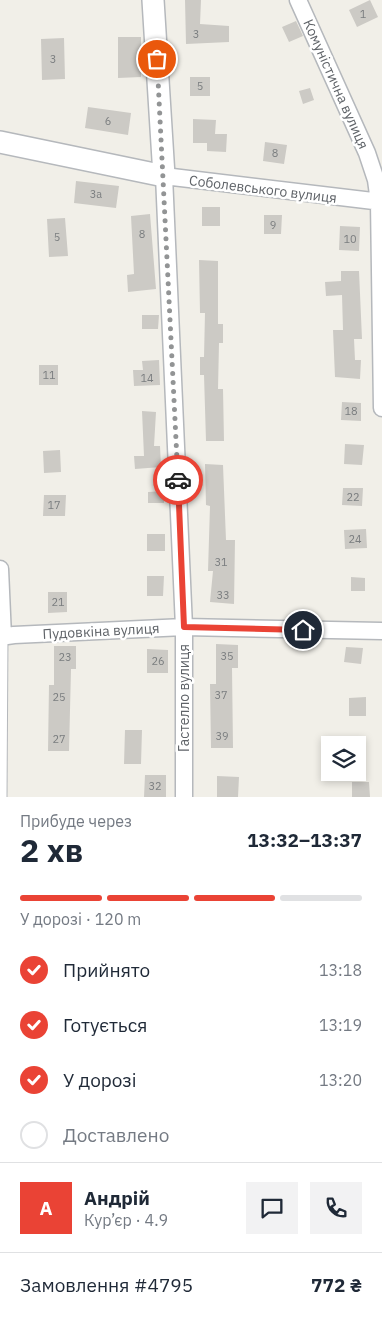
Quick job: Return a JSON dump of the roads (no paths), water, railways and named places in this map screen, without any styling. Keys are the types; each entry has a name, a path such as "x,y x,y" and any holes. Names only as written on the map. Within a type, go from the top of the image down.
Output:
{"street":[{"name":"Гастелло вулиця","path":"153,0 164,176 184,627 184,797"},
{"name":"Комуністична вулиця","path":"298,0 367,153 381,202 382,408"},
{"name":"Соболевського вулиця","path":"0,142 164,176 381,202"},
{"path":"0,569 2,637"},
{"name":"Пудовкіна вулиця","path":"2,637 184,627 382,631"}],"lane":[{"path":"2,637 2,797"}]}
